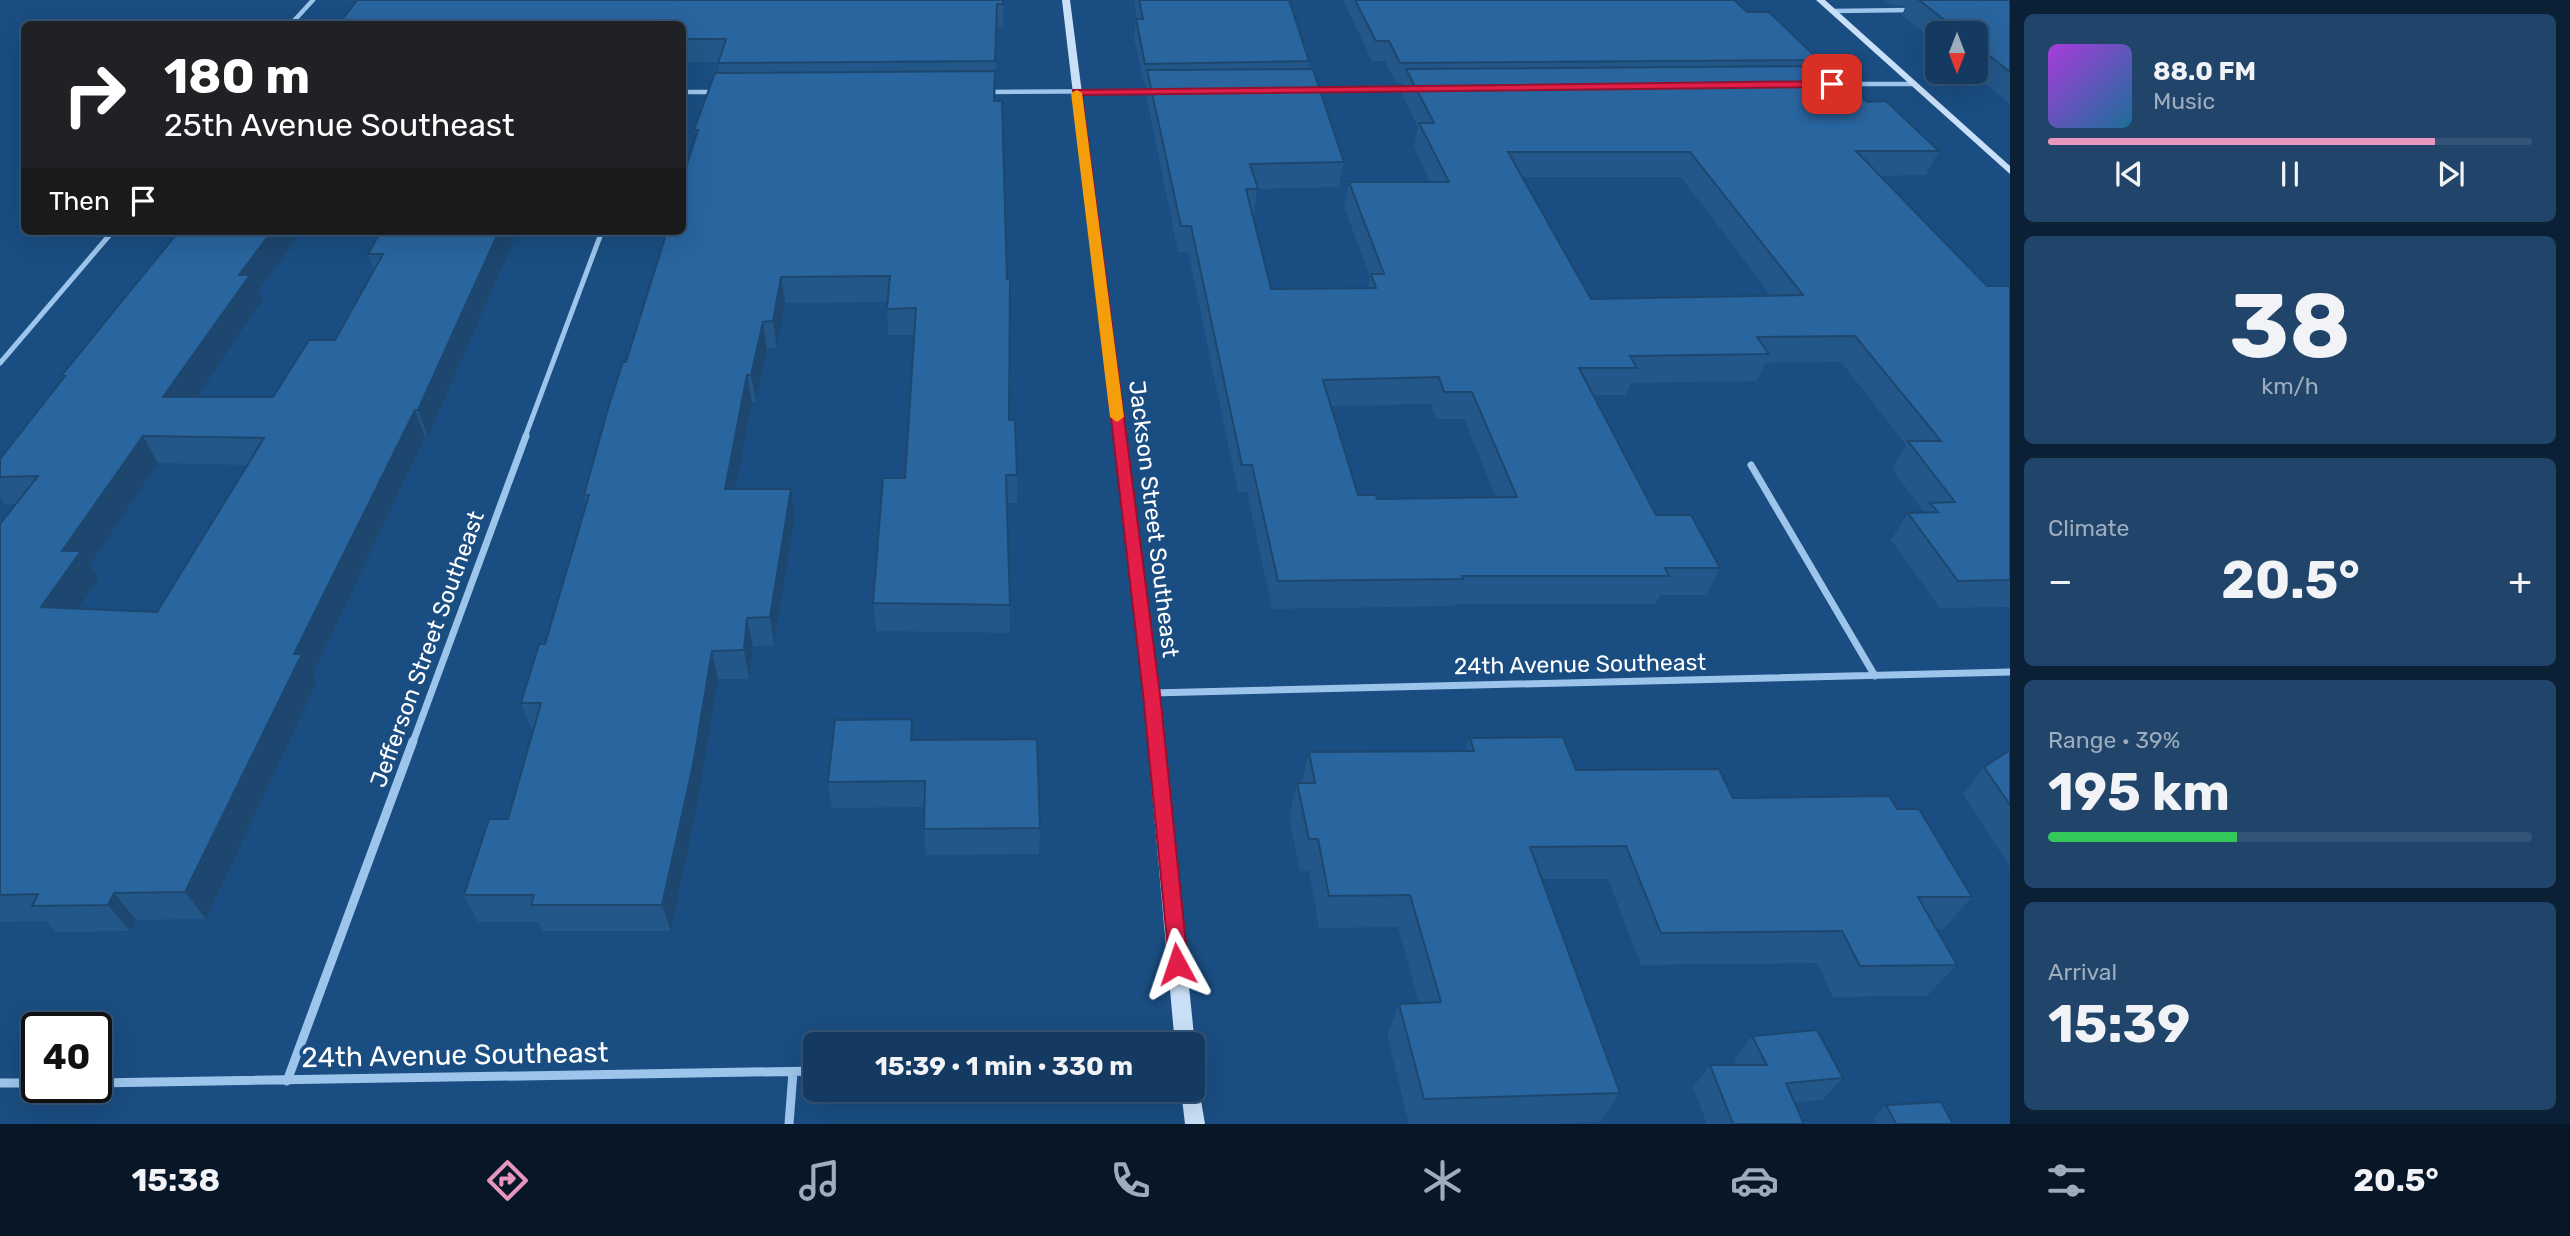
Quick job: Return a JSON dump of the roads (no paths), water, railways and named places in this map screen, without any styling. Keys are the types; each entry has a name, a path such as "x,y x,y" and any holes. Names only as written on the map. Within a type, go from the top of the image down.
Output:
{"street":[{"path":"294,21 313,0"},
{"name":"Jackson Street Southeast","path":"1066,0 1152,694 1184,1032"},
{"path":"1821,0 2010,171"},
{"path":"1833,11 1915,10"},
{"path":"1830,84 1912,83"},
{"path":"1296,90 1420,89"},
{"path":"981,92 1159,91"},
{"path":"686,92 723,92"},
{"path":"0,363 110,235"},
{"name":"Jefferson Street Southeast","path":"287,1081 601,235"},
{"path":"1751,465 1875,676"},
{"name":"24th Avenue Southeast","path":"1152,694 2010,672"},
{"path":"789,1124 793,1072"},
{"name":"24th Avenue Southeast","path":"112,1083 803,1072"},
{"path":"0,1083 21,1083"},
{"path":"1192,1102 1195,1124"}]}
